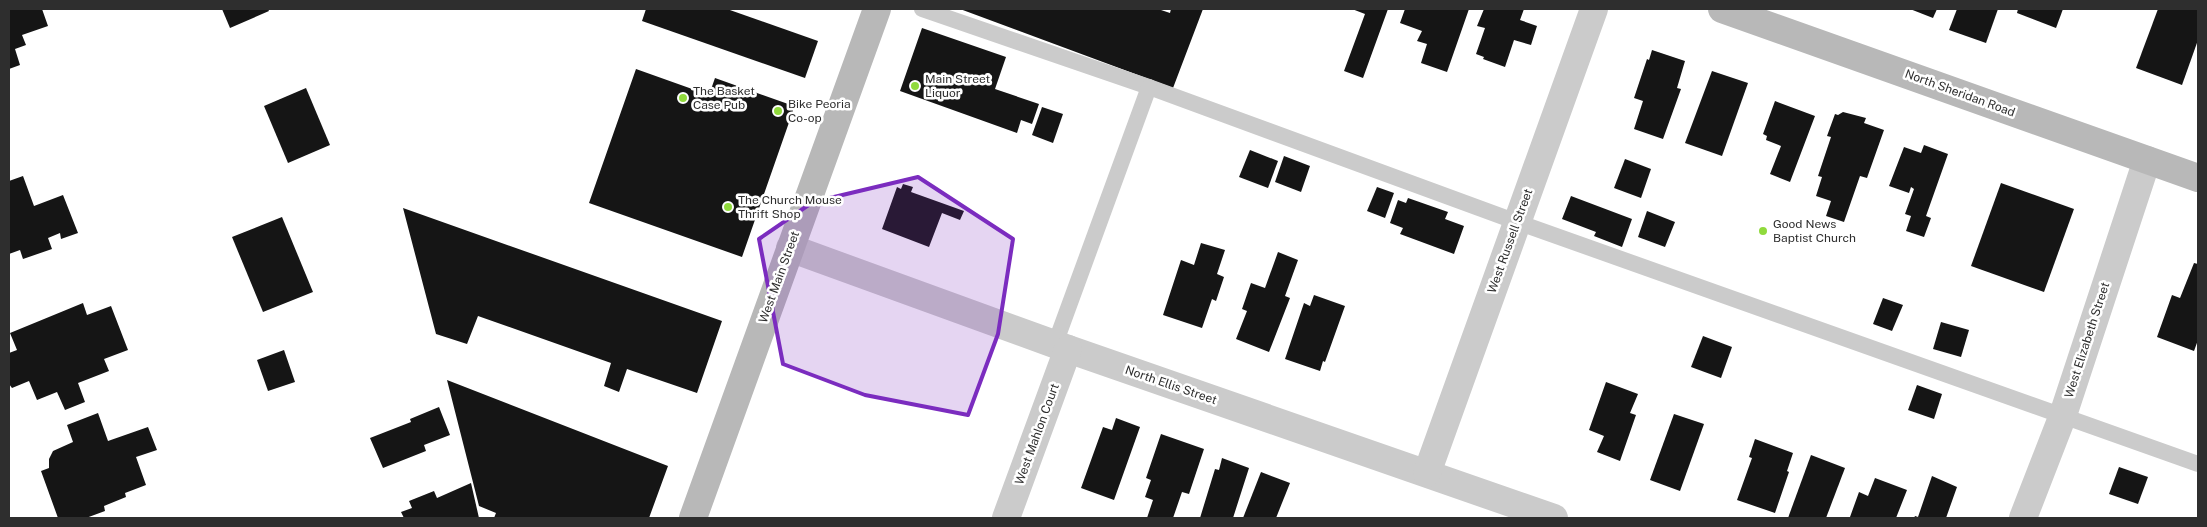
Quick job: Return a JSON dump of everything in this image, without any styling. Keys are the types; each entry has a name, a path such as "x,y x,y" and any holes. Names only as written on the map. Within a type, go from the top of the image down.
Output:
{"main road":[{"name":"West Main Street","path":"693,518 877,9"},
{"name":"North Sheridan Road","path":"1722,9 2198,178"}],"street":[{"name":"West Russell Street","path":"1426,473 1594,9"},
{"name":"West Elizabeth Street","path":"2023,518 2062,415 2147,160"},
{"name":"North Ellis Street","path":"790,248 1061,347 1554,518"},
{"name":"West Mahlon Court","path":"1006,518 1061,347"}],"lane":[{"path":"922,9 1149,87 1517,222 2198,464"},
{"path":"1061,347 1149,87"}],"highlighted area":[{"path":"918,177 1013,239 998,334 968,415 865,395 783,364 759,239 813,202"}],"building":[{"path":"9,9 42,9 48,26 22,35 26,45 15,49 20,65 9,69"},
{"path":"222,9 268,9 269,11 230,28"},
{"path":"646,9 727,9 818,41 805,78 642,21"},
{"path":"960,9 1158,9 1170,13 1171,9 1203,9 1173,88"},
{"path":"1352,9 1388,9 1363,78 1344,71 1365,14"},
{"path":"1405,9 1469,9 1447,72 1421,63 1427,44 1417,41 1422,31 1400,23"},
{"path":"1484,9 1524,9 1520,20 1537,26 1531,45 1514,40 1505,67 1483,59 1484,57 1476,54 1485,28 1477,26"},
{"path":"1910,9 1937,9 1933,18"},
{"path":"1957,9 1998,9 1986,43 1949,30"},
{"path":"2018,9 2063,9 2056,28 2017,13"},
{"path":"2158,9 2198,9 2198,40 2182,85 2136,68"},
{"path":"922,28 1006,57 995,89 1039,104 1032,124 1021,120 1017,133 900,91"},
{"path":"1652,50 1685,61 1677,88 1681,89 1663,139 1634,129 1643,101 1634,98 1647,59 1649,60"},
{"path":"636,69 709,95 715,78 791,105 793,111 742,257 589,203"},
{"path":"1712,71 1748,83 1722,156 1685,143"},
{"path":"306,88 330,145 288,163 264,106"},
{"path":"1775,101 1815,116 1790,182 1770,174 1781,146 1766,140 1767,136 1763,134"},
{"path":"1042,107 1063,114 1053,143 1032,135"},
{"path":"1843,112 1866,118 1864,123 1884,130 1867,178 1860,176 1844,222 1826,216 1831,201 1816,196 1822,177 1818,176 1831,137 1827,136 1835,114 1838,115"},
{"path":"1924,145 1948,154 1926,216 1931,218 1924,237 1906,231 1911,216 1905,214 1914,189 1911,187 1909,193 1889,186 1904,147 1921,153"},
{"path":"1250,150 1278,161 1268,188 1239,177"},
{"path":"1284,156 1310,166 1301,192 1275,182"},
{"path":"1625,159 1651,169 1641,198 1614,188"},
{"path":"23,176 34,206 63,195 78,233 61,239 60,233 48,238 52,249 23,259 20,250 9,254 9,181"},
{"path":"2001,183 2074,209 2044,292 1971,266"},
{"path":"903,184 913,187 911,192 964,211 960,220 942,213 929,247 882,229 897,187 901,189"},
{"path":"1377,187 1394,193 1385,218 1367,211"},
{"path":"1571,196 1632,219 1622,247 1594,236 1596,232 1562,219"},
{"path":"1408,198 1448,212 1445,219 1464,226 1454,254 1400,234 1403,228 1390,223 1398,200 1406,203"},
{"path":"403,208 722,321 697,393 627,369 619,392 604,386 611,363 478,316 467,344 436,334"},
{"path":"1647,211 1675,222 1665,247 1638,237"},
{"path":"282,217 313,292 263,312 232,237"},
{"path":"1201,243 1225,250 1217,274 1224,277 1216,301 1212,299 1202,328 1163,315 1181,260 1194,265"},
{"path":"1278,252 1298,260 1285,296 1290,298 1269,352 1236,339 1247,311 1242,309 1251,283 1265,288"},
{"path":"2194,263 2198,264 2198,340 2194,351 2157,337 2172,295 2180,298"},
{"path":"1314,295 1345,306 1320,371 1285,359 1304,303 1310,306"},
{"path":"1883,298 1903,305 1892,331 1873,324"},
{"path":"83,303 87,315 111,306 128,350 104,359 109,371 78,383 85,402 65,410 57,392 37,400 29,381 12,388 9,384 9,353 17,350 10,333"},
{"path":"1941,322 1969,330 1961,357 1933,349"},
{"path":"1703,336 1732,347 1721,378 1691,367"},
{"path":"284,350 295,382 268,391 257,360"},
{"path":"447,380 668,466 649,518 494,518 496,513 479,506"},
{"path":"1606,382 1638,394 1630,413 1636,415 1620,461 1597,452 1604,436 1589,430"},
{"path":"1917,385 1942,394 1934,419 1908,410"},
{"path":"439,407 450,435 424,445 426,451 383,468 370,438 411,422 410,419"},
{"path":"98,413 108,441 148,427 157,450 136,457 146,485 125,493 126,497 104,506 105,511 86,518 58,518 41,471 49,468 49,459 53,451 73,442 67,425"},
{"path":"1674,414 1704,424 1680,491 1650,480"},
{"path":"1116,418 1140,427 1114,500 1081,488 1103,427 1112,430"},
{"path":"1161,434 1204,449 1189,494 1182,492 1173,518 1147,518 1153,500 1145,497 1151,480 1146,478"},
{"path":"1755,439 1793,453 1787,471 1789,472 1775,513 1737,500 1752,458 1749,457"},
{"path":"1811,455 1845,468 1826,518 1788,518"},
{"path":"1222,458 1249,468 1233,518 1200,518 1215,469 1219,470"},
{"path":"2119,467 2148,477 2138,504 2109,494"},
{"path":"1261,472 1290,483 1276,518 1243,518"},
{"path":"1932,476 1957,487 1946,518 1914,518 1915,516 1918,517"},
{"path":"1875,478 1907,490 1896,518 1850,517 1859,492 1868,496"},
{"path":"471,483 479,518 404,518 401,512 412,508 409,501 434,491 437,498"}],"place":[{"name":"Main Street Liquor","path":"915,86"},
{"name":"The Basket Case Pub","path":"683,98"},
{"name":"Bike Peoria Co-op","path":"778,111"},
{"name":"The Church Mouse Thrift Shop","path":"728,207"},
{"name":"Good News Baptist Church","path":"1763,231"}]}
